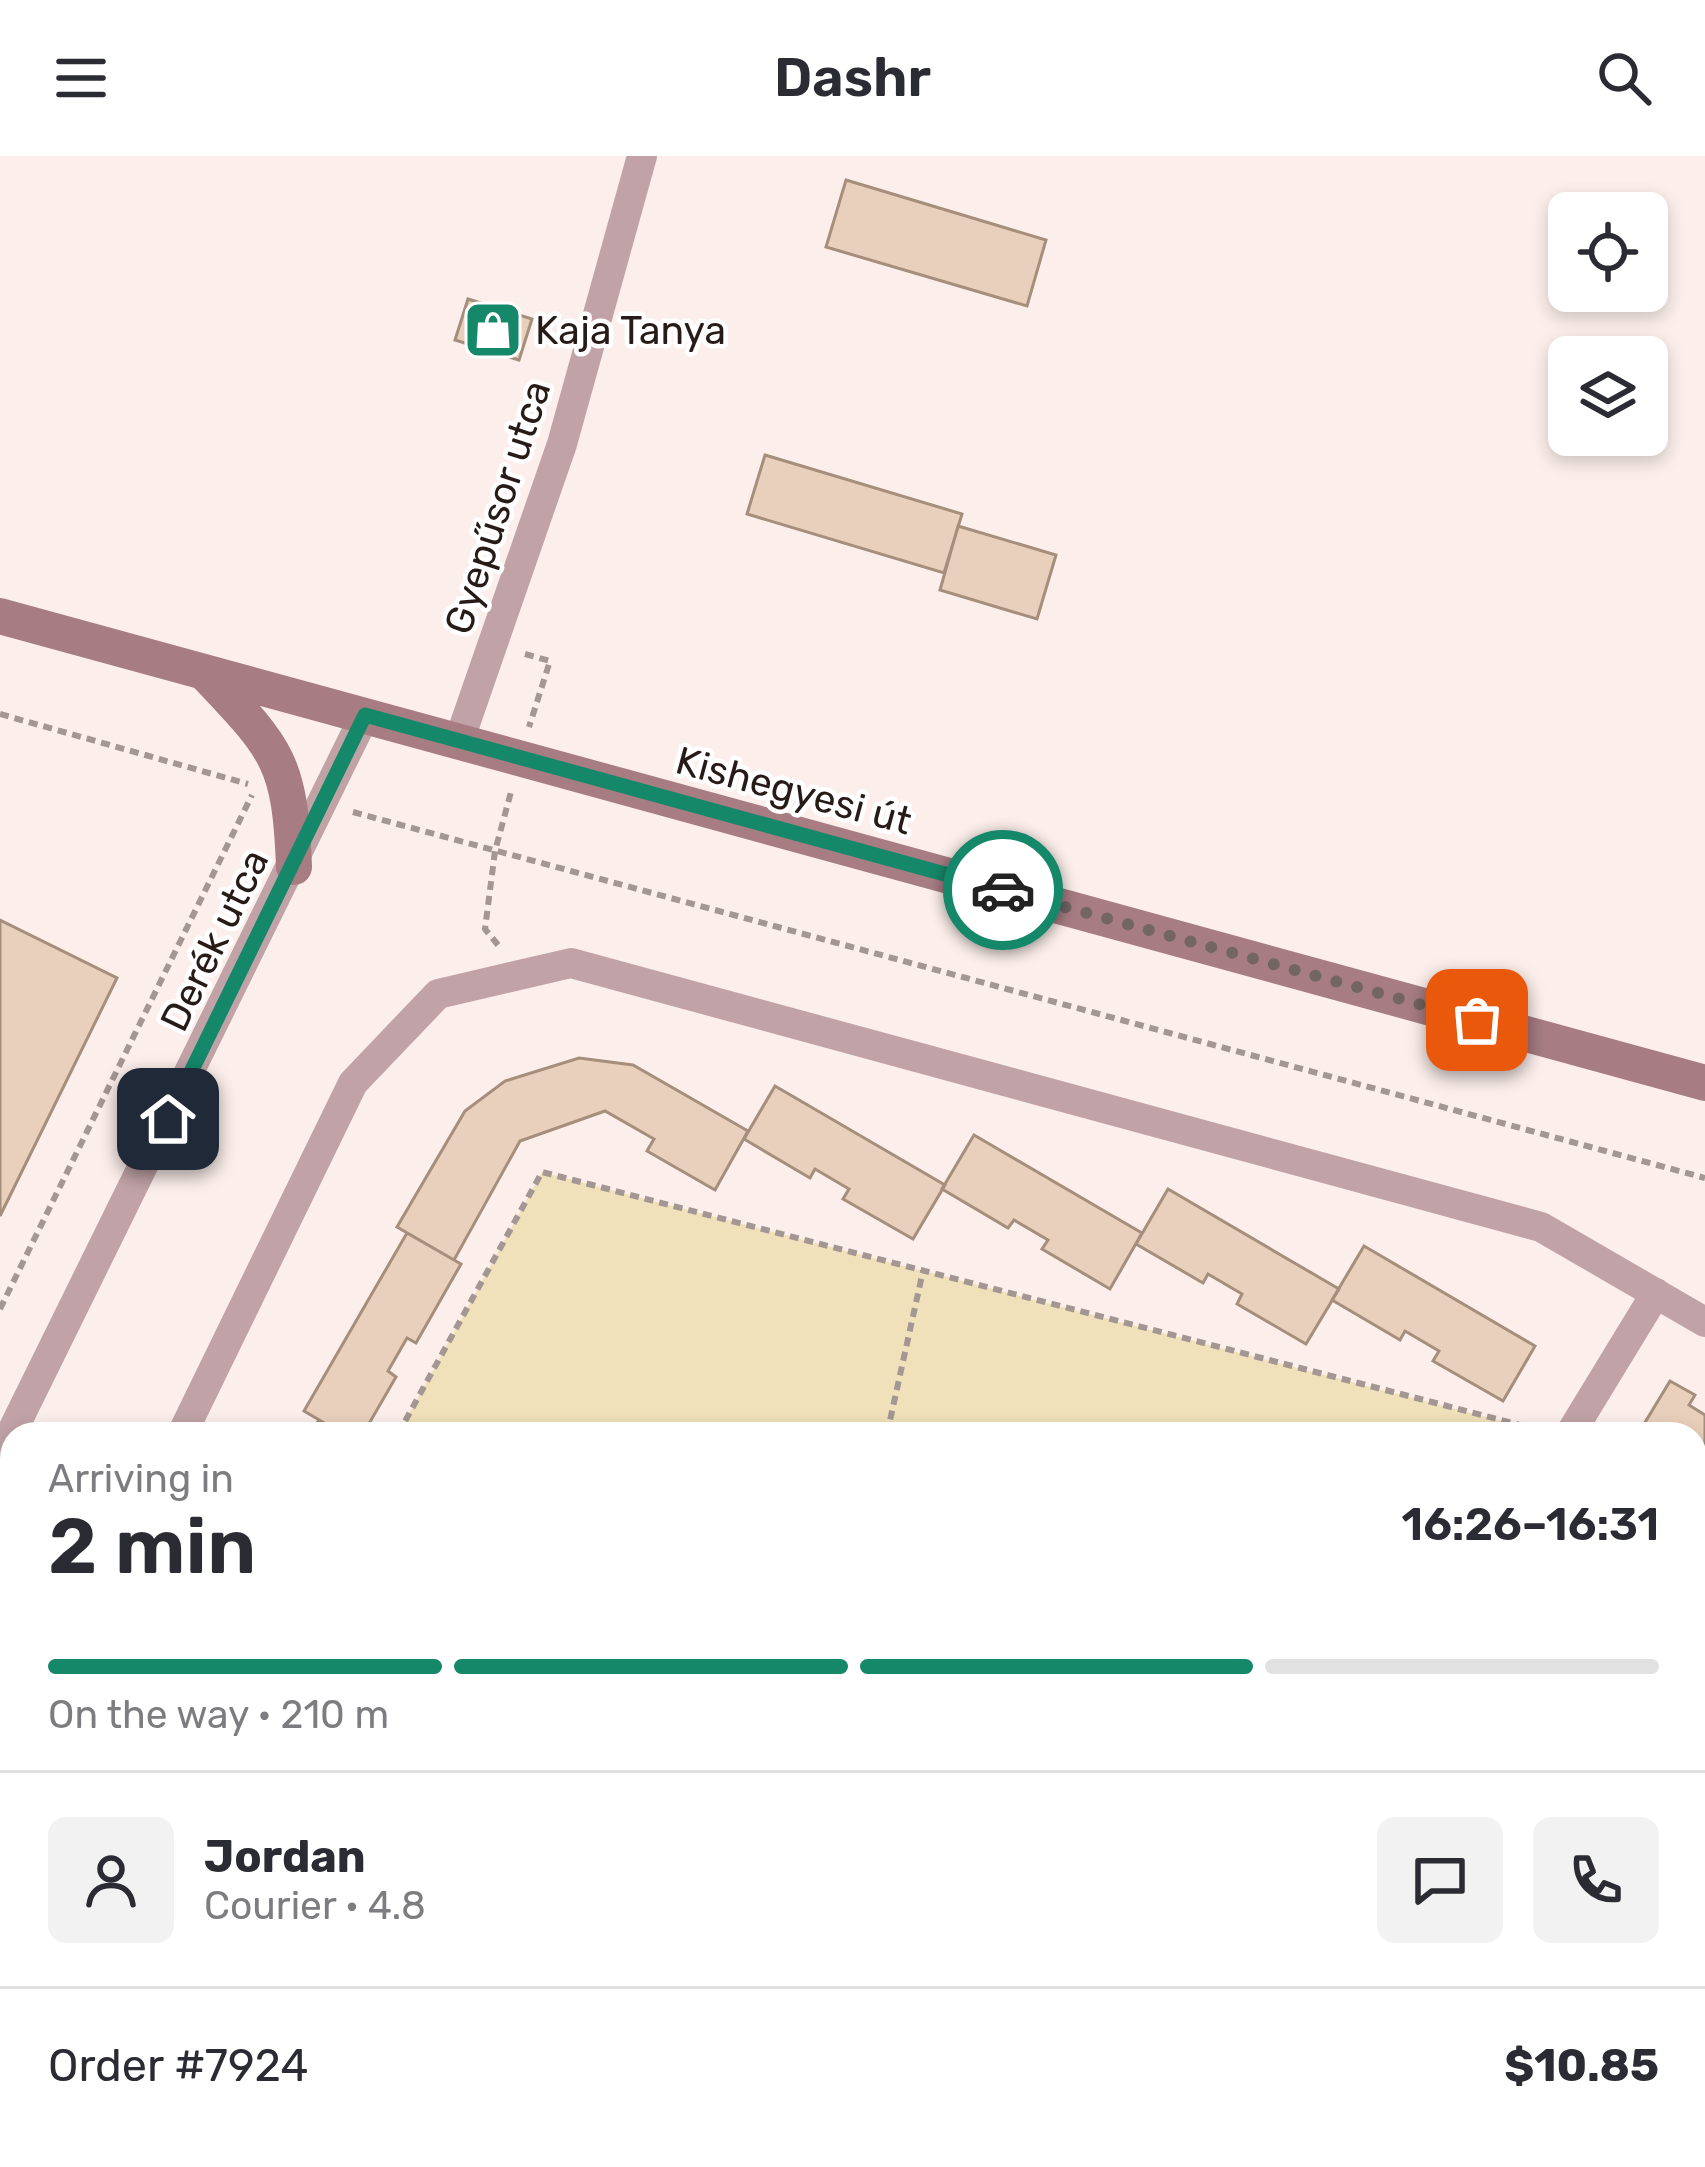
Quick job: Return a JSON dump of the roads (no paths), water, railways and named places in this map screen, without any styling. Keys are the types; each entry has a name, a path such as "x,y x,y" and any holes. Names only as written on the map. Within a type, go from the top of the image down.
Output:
{"street":[{"name":"Gyepűsor utca","path":"459,741 562,444 642,156"},
{"name":"Kishegyesi út","path":"0,616 1705,1083"},
{"path":"203,671 279,756 291,795 294,867"},
{"name":"Derék utca","path":"17,1422 365,715"},
{"path":"188,1422 353,1083 438,994 572,963 1541,1227 1705,1322"},
{"path":"1567,1422 1655,1293"}],"place":[{"name":"Kaja Tanya","path":"493,330"}]}
